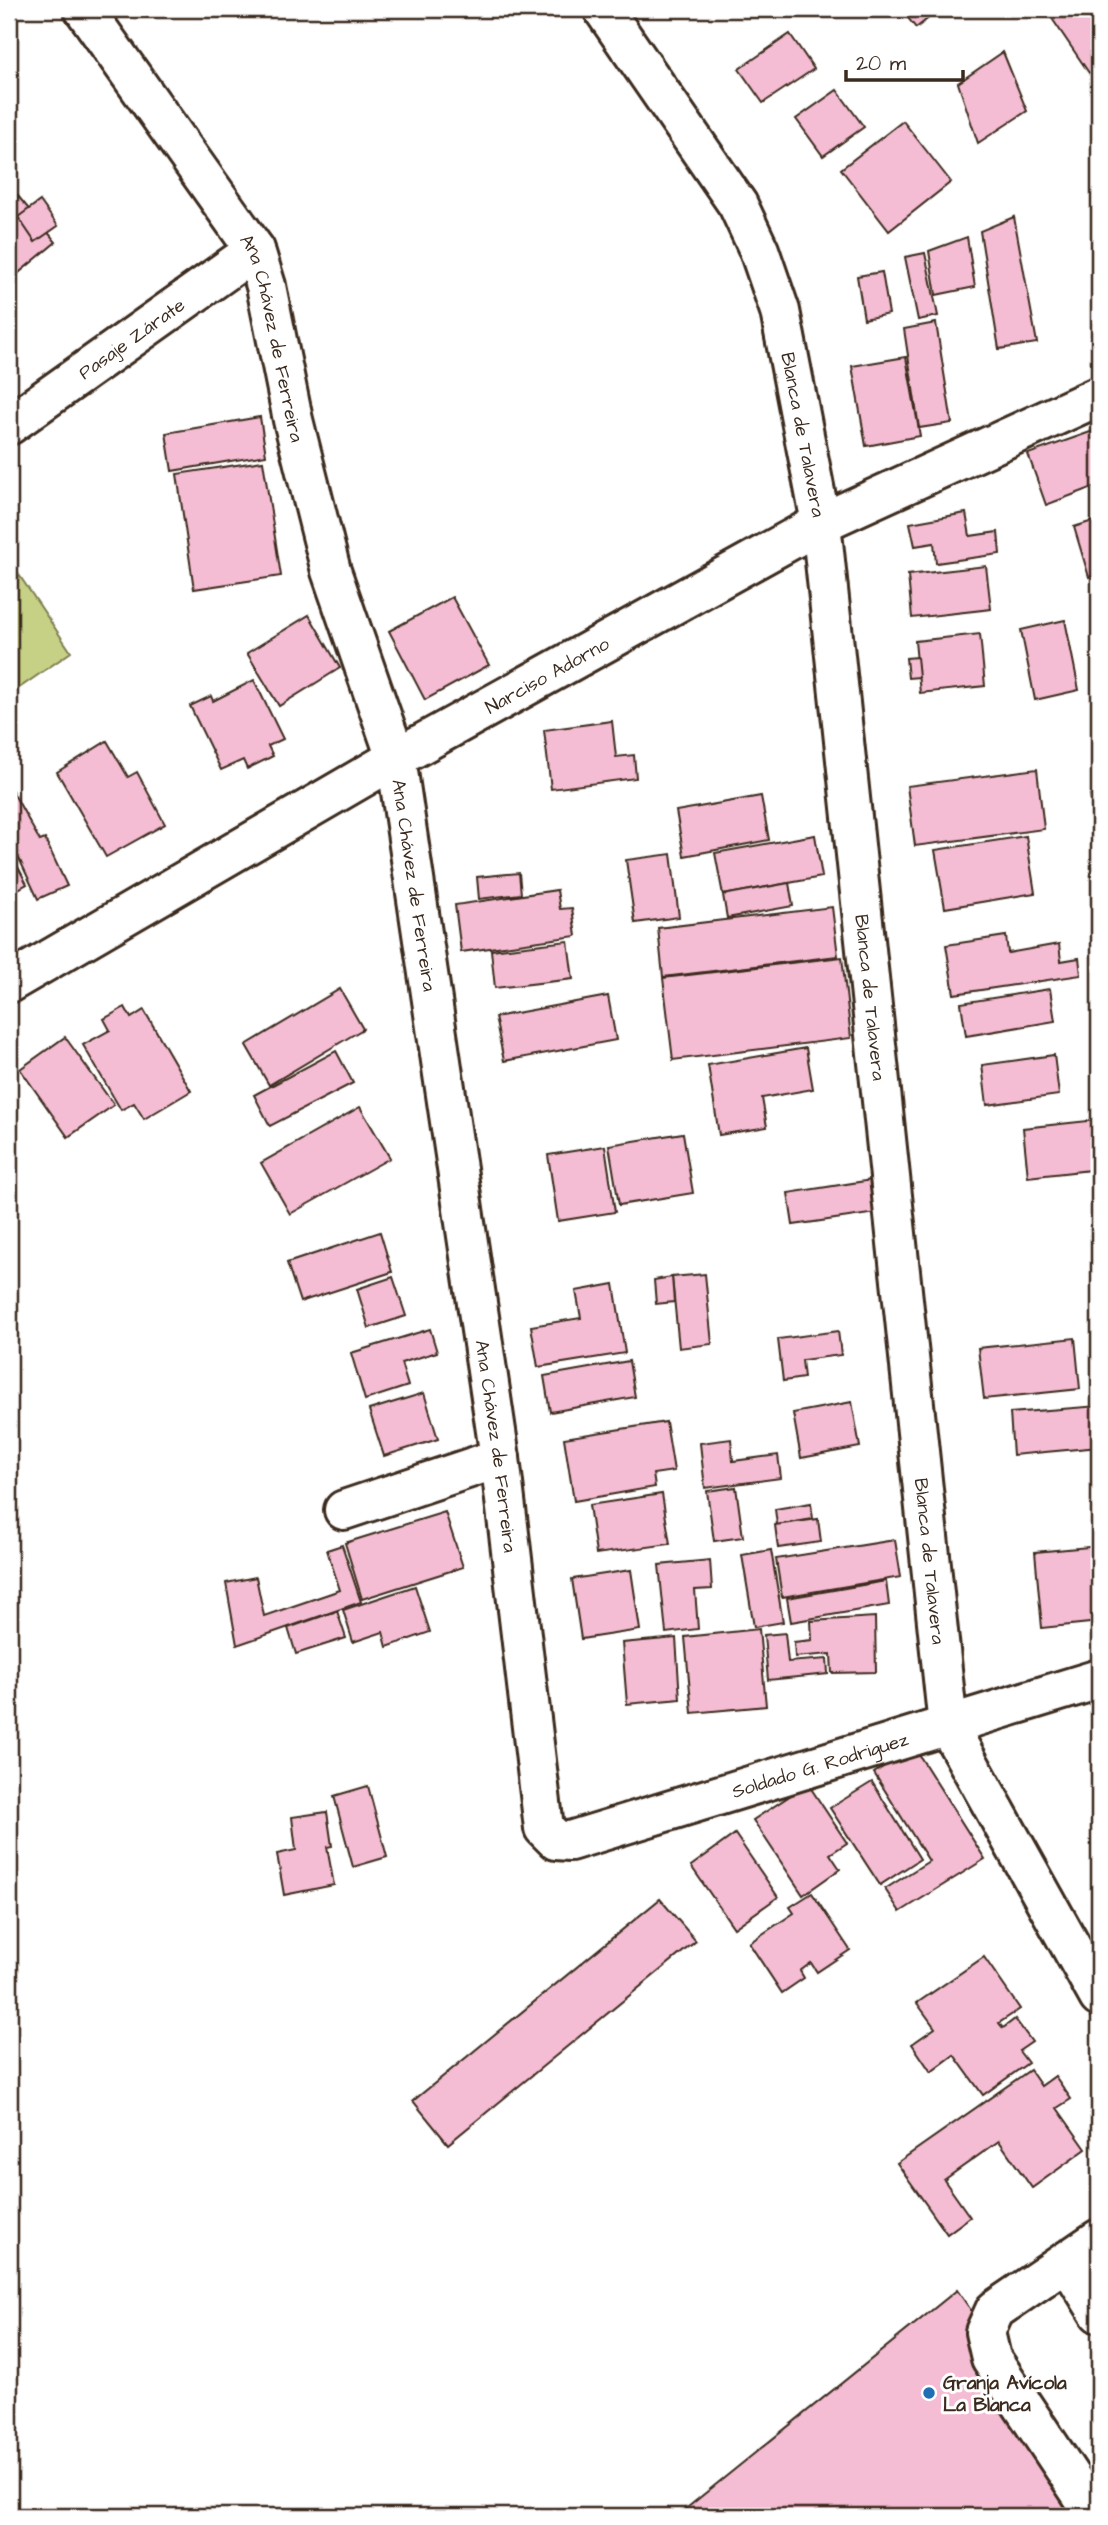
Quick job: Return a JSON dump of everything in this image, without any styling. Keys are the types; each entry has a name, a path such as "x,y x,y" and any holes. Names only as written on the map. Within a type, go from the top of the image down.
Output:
{"street":[{"name":"Ana Chávez de Ferreira","path":"84,9 254,250 266,286 293,420 331,571 396,758 500,1458 544,1828"},
{"name":"Blanca de Talavera","path":"603,9 738,205 760,250 780,311 821,523 948,1726 1099,1997"},
{"name":"Pasaje Zárate","path":"9,425 254,250"},
{"name":"Narciso Adorno","path":"9,983 396,758 821,523 1099,396"},
{"path":"344,1510 500,1458"},
{"name":"Soldado G. Rodriguez","path":"544,1828 556,1840 570,1841 1099,1679"},
{"path":"1096,2516 991,2358 985,2332 995,2311 1099,2239"},
{"path":"1067,2261 1099,2313"}],"green space":[{"path":"9,560 71,652 9,695"}],"building":[{"path":"901,9 940,9 916,28"},
{"path":"1063,9 1099,9 1099,67 1089,73 1051,17"},
{"path":"790,34 814,69 763,103 739,69"},
{"path":"1003,52 1027,111 978,143 958,83"},
{"path":"837,90 864,127 823,156 796,119"},
{"path":"903,121 951,182 889,231 841,169"},
{"path":"13,190 56,242 9,281 9,194"},
{"path":"40,201 58,226 35,242 18,217"},
{"path":"1014,217 1037,343 999,349 980,231"},
{"path":"967,237 975,287 936,295 929,251"},
{"path":"925,253 938,316 918,320 905,257"},
{"path":"882,272 889,314 864,319 857,276"},
{"path":"936,323 952,423 919,428 904,329"},
{"path":"906,357 920,436 866,446 852,366"},
{"path":"260,417 266,455 172,471 166,433"},
{"path":"1099,429 1099,485 1046,505 1028,454"},
{"path":"263,461 281,576 194,589 177,474"},
{"path":"966,513 970,536 998,532 1000,554 936,563 934,543 915,546 910,523"},
{"path":"1099,519 1099,574 1089,577 1074,527"},
{"path":"986,566 991,609 912,618 908,575"},
{"path":"452,597 489,665 425,700 389,631"},
{"path":"309,615 340,668 279,706 247,653"},
{"path":"1065,620 1079,690 1035,700 1021,630"},
{"path":"980,634 985,686 920,693 915,641"},
{"path":"917,657 919,677 908,678 906,658"},
{"path":"254,680 283,739 268,746 273,756 247,769 243,760 221,770 190,706 211,696 213,701"},
{"path":"612,721 616,757 634,755 636,778 551,789 544,730"},
{"path":"107,741 128,777 137,772 165,824 106,857 57,772"},
{"path":"1037,769 1044,829 915,846 907,786"},
{"path":"9,785 40,841 45,839 67,886 38,899 9,837"},
{"path":"1099,794 1099,858 1090,795"},
{"path":"761,796 769,840 684,856 676,811"},
{"path":"815,835 822,877 723,895 715,853"},
{"path":"1026,836 1035,893 945,908 935,850"},
{"path":"9,850 27,884 9,894"},
{"path":"671,854 679,917 635,923 626,860"},
{"path":"519,873 521,894 479,899 477,877"},
{"path":"789,883 793,906 727,918 723,895"},
{"path":"557,890 560,909 572,908 576,936 461,952 455,905"},
{"path":"832,907 838,956 663,977 658,928"},
{"path":"1006,936 1008,953 1059,944 1061,961 1079,958 1081,975 954,994 946,945"},
{"path":"568,941 573,979 495,988 491,950"},
{"path":"842,957 851,1038 673,1060 663,978"},
{"path":"340,989 363,1029 269,1085 246,1045"},
{"path":"1050,989 1055,1021 966,1036 961,1003"},
{"path":"608,996 616,1040 504,1061 495,1017"},
{"path":"125,1007 131,1018 144,1010 191,1091 144,1119 134,1103 121,1110 83,1045 110,1030 104,1019"},
{"path":"65,1037 114,1105 68,1137 20,1069"},
{"path":"806,1048 813,1089 762,1098 767,1127 719,1135 708,1065"},
{"path":"336,1051 353,1083 270,1126 254,1095"},
{"path":"1054,1055 1059,1095 987,1105 982,1065"},
{"path":"360,1107 390,1158 290,1214 261,1163"},
{"path":"1097,1120 1099,1169 1028,1177 1023,1128"},
{"path":"683,1133 693,1193 619,1205 609,1145"},
{"path":"605,1146 615,1212 558,1221 548,1155"},
{"path":"872,1180 877,1213 793,1225 788,1193"},
{"path":"380,1232 392,1272 300,1302 287,1263"},
{"path":"705,1274 712,1344 679,1348 672,1277"},
{"path":"393,1277 406,1316 369,1328 357,1289"},
{"path":"672,1277 674,1302 656,1304 654,1280"},
{"path":"614,1284 625,1353 538,1367 531,1326 581,1318 576,1291"},
{"path":"430,1329 437,1352 401,1363 408,1386 365,1400 351,1353"},
{"path":"838,1331 841,1355 802,1360 804,1378 783,1381 778,1339"},
{"path":"1075,1338 1080,1389 984,1399 978,1348"},
{"path":"629,1361 635,1397 550,1412 544,1376"},
{"path":"424,1393 438,1439 384,1456 369,1410"},
{"path":"852,1402 860,1447 801,1458 793,1413"},
{"path":"1099,1406 1099,1447 1013,1455 1010,1413"},
{"path":"666,1422 674,1471 653,1474 655,1487 574,1501 564,1438"},
{"path":"731,1439 733,1461 778,1455 781,1478 705,1488 700,1443"},
{"path":"736,1487 743,1537 714,1541 707,1491"},
{"path":"662,1494 670,1544 596,1554 589,1505"},
{"path":"811,1503 813,1519 777,1525 775,1509"},
{"path":"445,1512 463,1567 362,1599 345,1543"},
{"path":"818,1519 821,1542 778,1548 775,1525"},
{"path":"895,1540 901,1577 782,1597 776,1559"},
{"path":"342,1545 361,1602 237,1645 226,1583 256,1577 264,1616 340,1590 327,1550"},
{"path":"1099,1546 1099,1622 1042,1628 1035,1552"},
{"path":"771,1550 783,1622 754,1627 742,1555"},
{"path":"710,1560 712,1589 695,1590 698,1629 666,1633 659,1565"},
{"path":"631,1570 640,1630 581,1639 572,1579"},
{"path":"886,1581 889,1605 791,1622 787,1598"},
{"path":"415,1586 430,1632 387,1647 383,1632 353,1642 343,1610"},
{"path":"337,1611 346,1638 296,1654 288,1628"},
{"path":"875,1617 876,1672 832,1673 831,1654 795,1657 794,1642 812,1640 811,1621"},
{"path":"759,1629 766,1706 692,1713 685,1637"},
{"path":"785,1633 788,1662 827,1659 828,1674 768,1680 764,1635"},
{"path":"676,1638 680,1699 627,1704 622,1643"},
{"path":"914,1747 985,1859 900,1912 885,1889 929,1861 874,1773"},
{"path":"872,1782 920,1859 880,1885 830,1808"},
{"path":"808,1784 847,1843 830,1854 840,1869 803,1895 753,1820"},
{"path":"368,1786 387,1857 353,1867 334,1796"},
{"path":"327,1812 332,1846 327,1847 334,1885 284,1895 277,1854 296,1850 292,1817"},
{"path":"735,1834 778,1897 734,1928 691,1866"},
{"path":"812,1893 850,1950 817,1972 811,1963 800,1971 804,1978 782,1993 749,1943 794,1913 790,1907"},
{"path":"660,1899 696,1941 448,2144 413,2101"},
{"path":"984,1957 1020,2009 999,2023 1003,2028 1015,2019 1032,2042 1019,2051 1028,2063 983,2095 954,2055 931,2072 912,2044 935,2028 917,2003"},
{"path":"1030,2070 1041,2086 1055,2076 1071,2099 1057,2108 1086,2149 1032,2188 999,2141 944,2180 970,2217 947,2234 897,2163"},
{"name":"Granja Avícola La Blanca","path":"957,2290 1099,2496 1099,2516 677,2516"}],"place":[{"name":"Granja Avícola La Blanca","path":"929,2393"}]}
